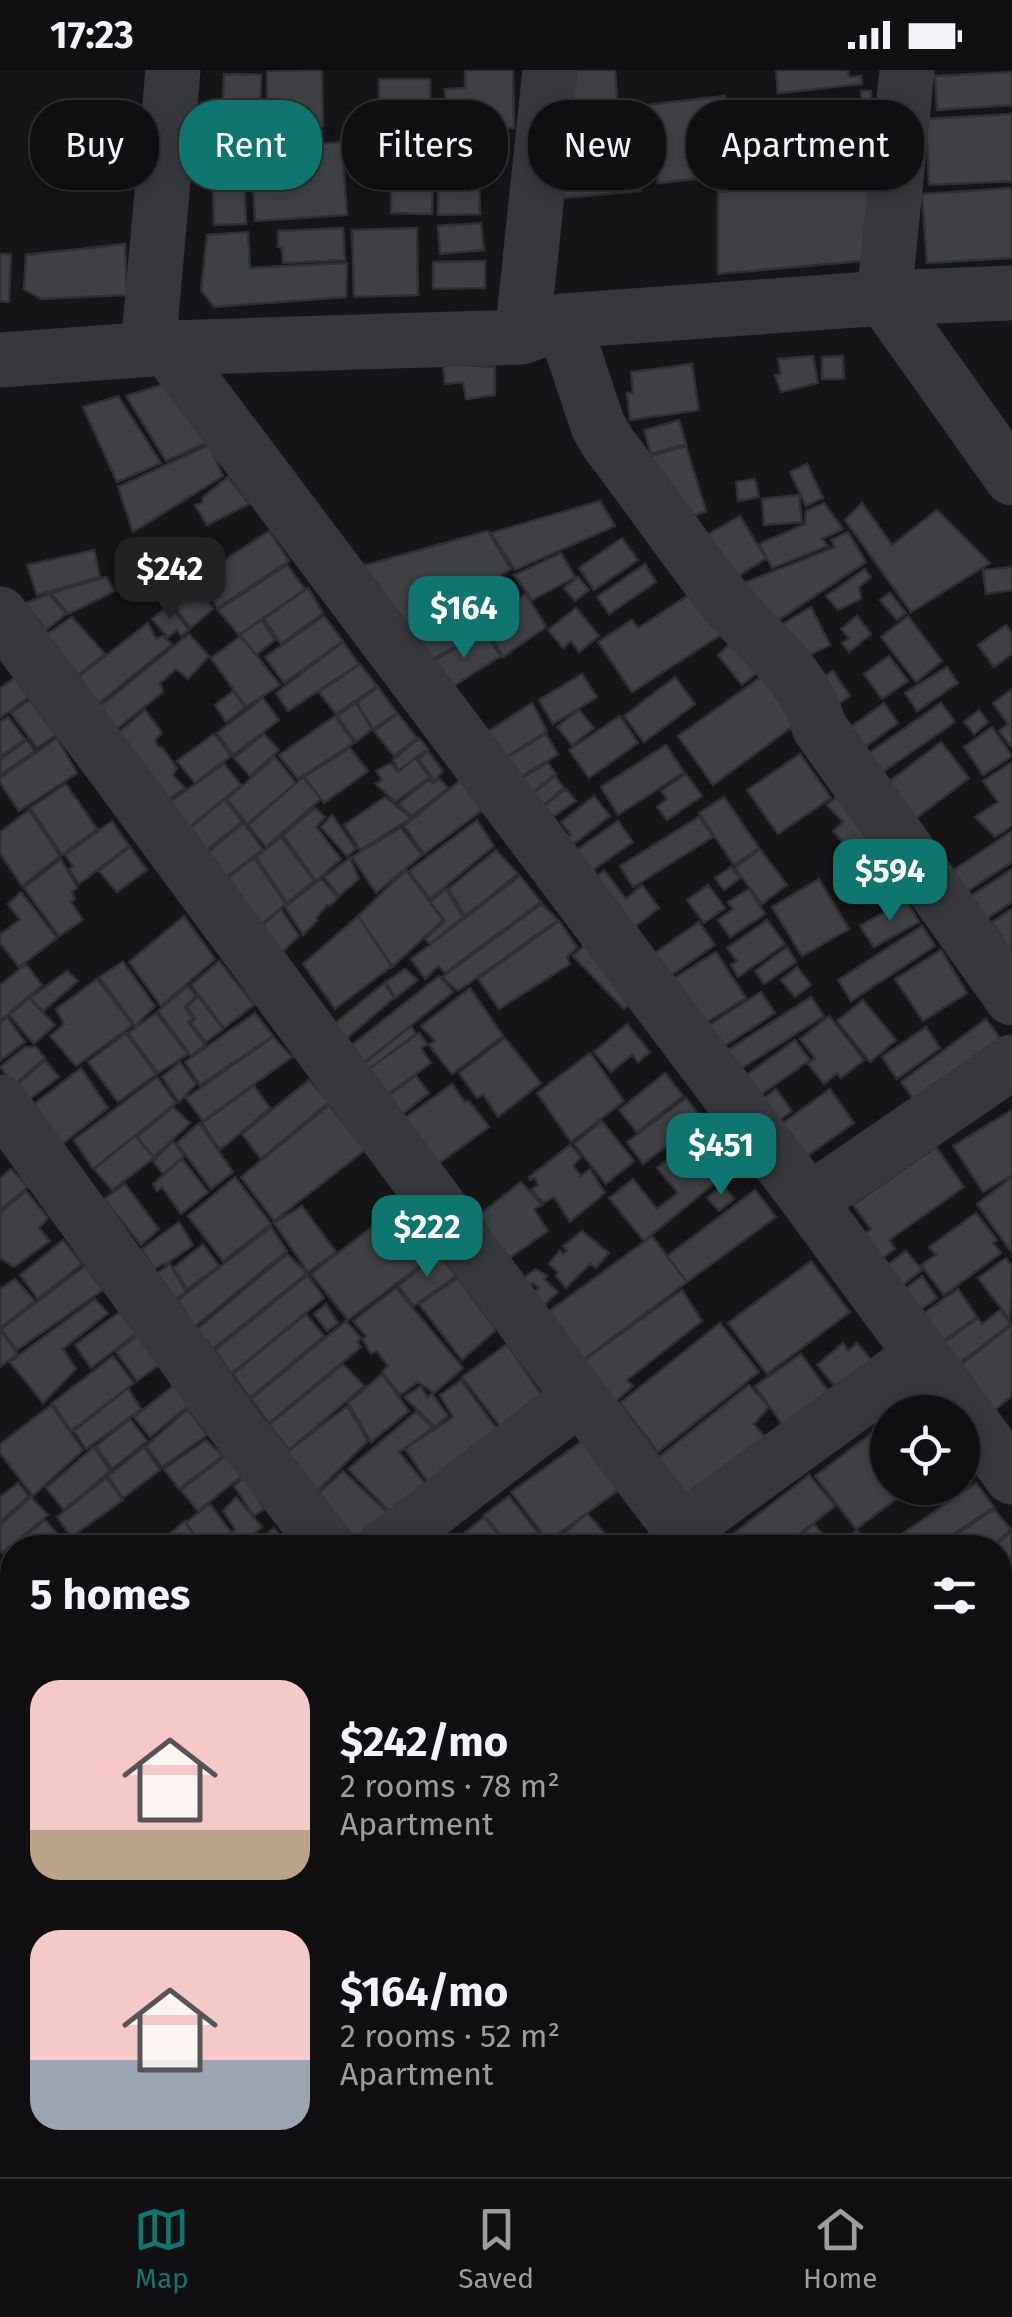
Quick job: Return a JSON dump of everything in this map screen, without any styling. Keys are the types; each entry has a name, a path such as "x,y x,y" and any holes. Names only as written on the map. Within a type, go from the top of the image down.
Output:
{"street":[{"path":"173,70 158,349 809,1201 1012,1477"},
{"path":"550,70 542,329 608,442 725,600 815,707 820,726 1012,998"},
{"path":"906,70 884,298 1012,478"},
{"path":"0,360 542,329 884,298 1012,293"},
{"path":"0,614 686,1535"},
{"path":"809,1201 1012,1062"},
{"path":"0,1102 232,1422 319,1535"},
{"path":"692,1535 922,1355"},
{"path":"400,1535 580,1398"}],"building":[{"path":"322,70 323,126 322,100 267,100 267,71"},
{"path":"465,70 513,70 514,128 508,128 508,100 445,100 445,89 465,88"},
{"path":"563,70 615,70 617,100 566,100"},
{"path":"776,70 848,70 849,77 861,76 862,84 778,93"},
{"path":"1012,72 1012,105 937,110 935,76"},
{"path":"224,74 261,75 260,100 223,100"},
{"path":"379,79 430,79 430,100 379,100"},
{"path":"861,91 871,91 871,100 862,100"},
{"path":"725,96 725,100 690,100"},
{"path":"686,100 686,180 666,182 666,103"},
{"path":"1012,114 1012,181 929,185 926,119"},
{"path":"342,142 342,190 345,190 347,215 255,221 253,190 322,190 322,144"},
{"path":"1012,188 1012,258 927,263 922,194"},
{"path":"391,190 433,190 432,214 391,213"},
{"path":"438,190 479,190 480,214 438,215"},
{"path":"563,190 641,190 641,191 564,198"},
{"path":"871,190 873,260 718,274 718,192"},
{"path":"213,191 245,191 246,224 214,225"},
{"path":"481,223 484,250 440,254 438,226"},
{"path":"343,228 345,260 283,263 278,231"},
{"path":"417,228 418,295 354,297 352,230"},
{"path":"248,232 250,268 347,263 346,297 214,307 201,290 207,235"},
{"path":"125,244 127,295 41,299 24,289 26,255"},
{"path":"0,254 11,254 9,302 0,301"},
{"path":"485,261 485,288 433,289 433,262"},
{"path":"813,356 818,383 781,392 775,375 781,374 778,359"},
{"path":"843,356 844,379 822,379 822,357"},
{"path":"443,364 495,367 495,395 466,399 463,382 445,384"},
{"path":"692,364 699,410 630,420 627,393 633,393 631,372"},
{"path":"168,383 211,441 166,461 126,396"},
{"path":"118,396 161,463 117,482 83,407"},
{"path":"679,420 686,444 651,454 644,430"},
{"path":"209,445 223,476 133,532 118,487"},
{"path":"686,446 706,511 682,521 651,456"},
{"path":"807,464 823,498 806,506 790,472"},
{"path":"228,477 249,504 207,525 195,505 202,503 203,497"},
{"path":"755,479 759,497 738,501 736,482"},
{"path":"799,495 802,522 764,525 762,499"},
{"path":"600,501 615,526 515,570 491,533"},
{"path":"824,503 843,529 822,539 828,546 772,568 759,544 805,524 806,511"},
{"path":"862,503 892,545 937,510 990,563 911,612 845,520"},
{"path":"740,516 766,559 719,587 693,543"},
{"path":"269,531 289,561 217,608 198,577"},
{"path":"488,531 511,569 409,633 362,566"},
{"path":"848,532 866,562 765,629 736,586 835,547 831,540"},
{"path":"622,538 638,560 594,590 579,568"},
{"path":"94,550 100,577 37,595 27,565"},
{"path":"561,553 575,577 532,600 514,575"},
{"path":"645,564 656,582 609,614 597,597"},
{"path":"287,565 305,589 239,635 218,610"},
{"path":"1012,567 1012,590 986,594 983,570"},
{"path":"865,569 871,577 859,587 861,599 838,610 826,596"},
{"path":"177,576 191,594 200,589 213,609 191,628 159,588"},
{"path":"106,577 115,591 68,614 51,593"},
{"path":"578,577 589,590 575,601 564,588"},
{"path":"707,583 735,626 632,692 598,642 632,620 638,628"},
{"path":"490,586 508,615 481,631 465,601"},
{"path":"308,588 323,613 281,644 264,619"},
{"path":"890,593 906,613 897,620 880,600"},
{"path":"49,594 66,614 46,630 25,603"},
{"path":"526,594 546,627 503,657 487,630 514,615 507,606"},
{"path":"169,605 189,630 181,636 177,630 168,637 152,619"},
{"path":"463,605 479,633 426,663 410,637"},
{"path":"811,607 830,645 794,663 769,632"},
{"path":"576,608 599,636 579,652 571,641 563,648 548,630"},
{"path":"324,616 343,641 284,683 265,657"},
{"path":"857,616 871,634 849,652 842,643 849,638 841,629"},
{"path":"908,616 942,661 916,682 881,637"},
{"path":"72,617 105,654 78,675 46,635"},
{"path":"262,620 275,640 256,655 239,635"},
{"path":"148,623 156,639 163,636 172,644 98,704 78,677"},
{"path":"1006,625 1012,633 1012,654 994,667 978,645"},
{"path":"484,632 501,656 447,690 427,665"},
{"path":"189,634 209,656 188,679 176,669 160,683 163,692 115,730 98,708"},
{"path":"241,636 280,685 246,707 211,658"},
{"path":"733,641 759,671 742,685 718,655"},
{"path":"343,642 359,664 288,711 276,693"},
{"path":"889,656 908,681 882,699 864,674"},
{"path":"360,664 377,686 336,714 319,692"},
{"path":"779,664 812,712 713,785 678,736"},
{"path":"947,667 958,683 917,711 905,693"},
{"path":"833,671 850,696 826,712 809,687"},
{"path":"582,674 597,697 553,724 539,700"},
{"path":"675,677 695,704 644,742 624,716"},
{"path":"15,678 29,697 0,718 0,688"},
{"path":"378,687 397,713 373,729 357,703"},
{"path":"1012,689 1012,748 999,731 1008,724 993,703"},
{"path":"233,691 245,708 226,722 215,705"},
{"path":"263,698 279,720 233,755 217,733"},
{"path":"30,700 56,735 37,748 11,713"},
{"path":"356,703 372,729 356,742 337,716"},
{"path":"532,703 547,731 500,761 481,736"},
{"path":"884,703 898,723 857,753 834,739"},
{"path":"941,703 955,722 874,778 860,759"},
{"path":"145,710 162,733 155,740 158,747 177,768 173,775 185,788 164,802 118,733"},
{"path":"579,710 594,728 572,745 557,727"},
{"path":"979,710 988,722 974,734 964,722"},
{"path":"398,714 417,738 394,756 374,731"},
{"path":"335,716 354,743 298,779 279,755"},
{"path":"620,716 638,743 589,778 569,750"},
{"path":"8,717 25,739 0,757 0,722"},
{"path":"992,727 1012,756 983,775 964,747"},
{"path":"214,734 231,756 195,783 177,761"},
{"path":"264,734 279,750 250,776 234,758"},
{"path":"546,734 558,754 514,781 501,761"},
{"path":"57,738 77,773 19,811 0,778"},
{"path":"419,738 428,749 399,770 393,760"},
{"path":"27,740 35,751 0,775 0,760"},
{"path":"941,742 969,778 902,829 874,793"},
{"path":"666,745 684,772 618,815 601,787"},
{"path":"350,748 368,771 324,803 304,777"},
{"path":"428,751 443,771 434,781 419,759"},
{"path":"800,754 831,798 778,834 747,790"},
{"path":"275,757 296,783 247,824 227,799"},
{"path":"415,758 430,777 395,802 376,784 382,780 376,771 391,763 398,772"},
{"path":"1012,762 1012,826 995,837 975,817 998,802 983,781"},
{"path":"548,763 556,774 527,797 515,782"},
{"path":"224,764 241,785 186,830 167,804"},
{"path":"474,769 497,799 424,854 404,826"},
{"path":"686,774 702,796 667,820 657,807 667,799 661,791"},
{"path":"555,776 564,788 537,811 528,797"},
{"path":"303,777 321,799 266,847 248,825"},
{"path":"430,779 433,783 440,779 448,788 412,816 398,804"},
{"path":"66,784 97,829 62,855 30,808"},
{"path":"566,789 576,801 545,822 538,811"},
{"path":"594,796 610,816 570,847 565,840 571,835 561,822"},
{"path":"385,797 411,818 360,850 344,825"},
{"path":"724,797 759,848 734,865 699,813"},
{"path":"837,797 876,842 857,858 833,831 843,822 827,805"},
{"path":"225,799 242,822 204,852 188,830"},
{"path":"315,808 325,817 316,827 341,859 316,881 283,835"},
{"path":"29,810 60,856 22,886 0,853 0,832"},
{"path":"332,815 356,849 347,856 321,827"},
{"path":"699,817 713,837 633,887 620,866"},
{"path":"477,820 494,846 430,899 409,871"},
{"path":"112,821 129,846 79,884 65,855"},
{"path":"618,821 633,842 590,872 575,851"},
{"path":"243,823 263,849 224,879 206,854"},
{"path":"401,828 422,855 376,893 352,857"},
{"path":"1012,831 1012,862 963,894 949,873"},
{"path":"281,837 314,881 287,903 256,857"},
{"path":"130,847 147,870 117,892 99,871"},
{"path":"760,849 787,885 762,904 735,868"},
{"path":"496,850 518,874 465,916 448,889"},
{"path":"869,853 887,875 855,899 838,876"},
{"path":"254,858 286,904 252,932 217,886"},
{"path":"350,858 359,879 339,896 324,877"},
{"path":"61,859 77,888 72,892 75,899 71,902 83,920 59,936 24,888"},
{"path":"731,867 740,878 724,890 715,878"},
{"path":"1012,869 1012,902 983,921 968,898"},
{"path":"406,870 443,920 392,967 358,916"},
{"path":"604,870 626,899 642,885 659,908 632,929 594,879"},
{"path":"520,876 541,902 445,973 438,966 425,979 411,959"},
{"path":"321,879 338,898 327,905 303,935 285,907"},
{"path":"819,879 849,929 802,956 772,907"},
{"path":"708,885 725,908 704,923 687,900"},
{"path":"446,889 463,917 430,944 425,939 445,921 430,902"},
{"path":"749,889 765,914 730,937 718,920 733,909 728,902"},
{"path":"21,892 57,938 19,967 0,943 0,934 20,920 8,904"},
{"path":"906,900 919,922 874,947 860,926"},
{"path":"542,904 558,920 458,991 442,977"},
{"path":"281,909 299,936 279,955 258,929"},
{"path":"1012,909 1012,954 992,922"},
{"path":"184,916 215,959 161,1006 129,962"},
{"path":"358,916 392,966 335,1009 303,964"},
{"path":"767,920 785,944 738,977 731,965 737,961 727,948"},
{"path":"559,921 577,947 567,957 570,964 499,1009 478,979"},
{"path":"699,922 715,945 664,980 649,957"},
{"path":"922,926 935,946 851,1001 838,980"},
{"path":"587,943 637,996 624,1009 573,956"},
{"path":"787,947 796,962 764,984 755,971"},
{"path":"941,950 967,993 923,1021 895,979"},
{"path":"716,952 746,998 694,1030 665,984"},
{"path":"219,961 254,1005 224,1028 191,985"},
{"path":"123,962 155,1006 135,1026 99,977"},
{"path":"26,964 42,985 0,1021 0,985"},
{"path":"797,967 811,985 795,997 781,980"},
{"path":"405,969 418,980 395,998 386,982"},
{"path":"67,971 78,981 43,1011 30,998"},
{"path":"439,976 453,992 362,1064 348,1048"},
{"path":"97,979 133,1025 76,1066 50,1036 64,1024 56,1009"},
{"path":"384,983 394,998 346,1039 332,1026"},
{"path":"188,986 196,996 185,1007 193,1019 188,1022 205,1045 191,1056 158,1011"},
{"path":"470,988 503,1036 452,1074 429,1045 435,1041 421,1026"},
{"path":"761,992 775,1013 712,1054 698,1032"},
{"path":"198,996 223,1029 206,1042 191,1023 195,1019 187,1007"},
{"path":"811,997 824,1016 729,1076 717,1057"},
{"path":"29,998 55,1025 34,1044 9,1015"},
{"path":"863,1000 896,1040 870,1062 837,1021"},
{"path":"156,1013 188,1054 158,1073 128,1033"},
{"path":"255,1013 273,1036 200,1085 185,1062"},
{"path":"829,1016 864,1060 841,1078 837,1073 824,1084 808,1064 815,1058 800,1039"},
{"path":"7,1017 25,1042 0,1061 0,1023"},
{"path":"986,1019 1002,1041 917,1103 901,1082"},
{"path":"627,1024 650,1052 638,1062 632,1055 611,1072 594,1052"},
{"path":"411,1026 416,1034 366,1071 362,1065"},
{"path":"926,1027 940,1048 897,1079 882,1057"},
{"path":"126,1033 156,1074 118,1102 88,1062"},
{"path":"419,1033 427,1044 421,1048 431,1063 384,1097 366,1071"},
{"path":"273,1037 292,1057 203,1121 186,1098"},
{"path":"505,1038 541,1083 498,1117 483,1094 477,1098 459,1073"},
{"path":"795,1040 810,1060 748,1104 734,1084"},
{"path":"25,1047 36,1047 45,1058 14,1085 0,1067"},
{"path":"590,1053 624,1101 571,1142 537,1093"},
{"path":"45,1060 59,1077 27,1101 15,1087"},
{"path":"180,1062 196,1084 179,1102 162,1077"},
{"path":"81,1068 108,1108 62,1144 34,1104"},
{"path":"665,1073 683,1096 637,1132 619,1110"},
{"path":"416,1076 429,1093 399,1117 386,1097"},
{"path":"157,1077 176,1103 93,1169 74,1140"},
{"path":"309,1080 329,1102 261,1159 242,1134"},
{"path":"452,1084 489,1127 434,1167 402,1120"},
{"path":"254,1086 270,1108 220,1150 202,1123"},
{"path":"776,1089 792,1111 768,1129 752,1107"},
{"path":"830,1089 854,1123 797,1163 773,1130"},
{"path":"686,1098 703,1119 643,1164 627,1142"},
{"path":"329,1105 365,1150 274,1221 241,1177"},
{"path":"173,1107 190,1123 154,1157 137,1137"},
{"path":"1012,1110 1012,1175 983,1192 953,1146"},
{"path":"602,1121 634,1161 606,1184 574,1144"},
{"path":"199,1123 233,1172 211,1189 177,1143"},
{"path":"135,1136 154,1158 112,1190 94,1169"},
{"path":"173,1141 184,1156 163,1174 153,1161"},
{"path":"570,1145 581,1157 573,1166 581,1176 590,1169 605,1193 570,1222 554,1197 544,1203 531,1190 538,1185 535,1178 529,1177"},
{"path":"686,1145 716,1182 644,1241 609,1198 633,1179 657,1209 678,1193 657,1168"},
{"path":"936,1147 964,1187 889,1240 895,1249 866,1269 849,1245 871,1229 853,1205"},
{"path":"182,1159 208,1192 181,1214 162,1187 157,1191 153,1184"},
{"path":"11,1169 28,1187 0,1210 0,1178"},
{"path":"235,1177 271,1224 223,1261 188,1216"},
{"path":"1012,1180 1012,1253 977,1204"},
{"path":"521,1182 542,1205 534,1209 548,1231 501,1264 470,1222"},
{"path":"125,1184 159,1229 141,1245 104,1199"},
{"path":"723,1185 734,1199 719,1211 707,1198"},
{"path":"755,1190 776,1217 687,1282 667,1256"},
{"path":"26,1191 48,1218 39,1228 50,1241 14,1267 0,1258 0,1213"},
{"path":"401,1204 437,1253 348,1320 311,1274"},
{"path":"302,1206 336,1252 308,1272 274,1223"},
{"path":"976,1213 997,1240 993,1243 1001,1253 944,1295 921,1265 936,1255 929,1247"},
{"path":"179,1222 193,1245 154,1269 142,1249"},
{"path":"271,1227 287,1251 194,1327 178,1300"},
{"path":"582,1231 609,1253 596,1268 590,1264 566,1288 549,1264 560,1250 563,1254 567,1251 563,1246"},
{"path":"652,1236 687,1282 583,1360 548,1312"},
{"path":"63,1240 82,1264 38,1299 20,1275"},
{"path":"203,1244 219,1266 187,1289 173,1268"},
{"path":"906,1251 922,1270 894,1292 878,1272"},
{"path":"287,1254 307,1273 213,1349 197,1329"},
{"path":"439,1254 456,1276 414,1306 398,1286"},
{"path":"1006,1258 1012,1266 1010,1320 978,1278"},
{"path":"811,1261 850,1312 767,1374 728,1323"},
{"path":"170,1264 186,1292 176,1299 157,1273"},
{"path":"85,1266 103,1290 17,1350 1,1329"},
{"path":"536,1269 547,1276 544,1279 558,1292 537,1312 527,1299 539,1288 533,1283 518,1282"},
{"path":"308,1275 324,1298 231,1374 215,1350"},
{"path":"922,1276 937,1298 912,1316 897,1295"},
{"path":"458,1278 496,1330 462,1360 419,1304"},
{"path":"15,1279 35,1301 0,1328 0,1289"},
{"path":"396,1288 463,1368 434,1393 418,1382 400,1395 382,1372 388,1366 377,1351 371,1354 363,1340 366,1336 353,1321"},
{"path":"958,1289 977,1317 933,1348 914,1320"},
{"path":"682,1290 702,1321 627,1380 633,1386 614,1403 576,1366"},
{"path":"95,1299 108,1313 63,1349 76,1369 43,1403 10,1362"},
{"path":"326,1304 338,1323 327,1331 314,1314"},
{"path":"1000,1310 1011,1324 951,1369 935,1349 978,1318 982,1324"},
{"path":"121,1311 138,1332 91,1368 75,1345"},
{"path":"306,1314 324,1336 250,1398 233,1374"},
{"path":"346,1321 361,1338 357,1342 361,1347 269,1423 251,1399"},
{"path":"720,1323 759,1372 658,1452 620,1403"},
{"path":"1012,1325 1012,1396 987,1416 980,1407 980,1395 970,1395 952,1372"},
{"path":"0,1329 17,1354 0,1367"},
{"path":"138,1335 159,1365 137,1381 116,1352"},
{"path":"843,1343 848,1351 857,1343 873,1362 839,1391 817,1365"},
{"path":"507,1344 544,1399 504,1431 462,1377"},
{"path":"801,1354 833,1398 787,1431 755,1386"},
{"path":"113,1356 134,1383 71,1431 52,1403"},
{"path":"343,1364 364,1386 289,1450 269,1425"},
{"path":"382,1374 409,1411 371,1442 348,1403"},
{"path":"461,1380 499,1432 435,1492 405,1449 453,1417 440,1395"},
{"path":"174,1385 188,1406 150,1437 134,1417"},
{"path":"749,1385 769,1407 754,1424 777,1453 676,1506 649,1465"},
{"path":"421,1386 448,1416 435,1427 404,1397"},
{"path":"128,1388 141,1409 86,1449 74,1431"},
{"path":"51,1405 83,1450 33,1496 0,1453 0,1444"},
{"path":"347,1406 368,1441 308,1500 278,1459"},
{"path":"188,1409 207,1435 162,1467 146,1446"},
{"path":"416,1412 433,1428 399,1452 433,1493 397,1519 348,1469"},
{"path":"130,1419 147,1441 112,1469 96,1446"},
{"path":"870,1435 870,1505 888,1505 856,1529 815,1476"},
{"path":"585,1439 623,1487 556,1535 543,1535 511,1492"},
{"path":"206,1440 223,1456 179,1489 164,1469"},
{"path":"94,1447 110,1471 64,1510 46,1488"},
{"path":"144,1447 160,1470 123,1498 108,1476"},
{"path":"224,1457 244,1474 198,1511 181,1490"},
{"path":"343,1471 395,1520 376,1535 341,1535 309,1502"},
{"path":"809,1475 835,1506 798,1535 732,1535"},
{"path":"244,1477 264,1509 254,1516 234,1486"},
{"path":"106,1478 123,1500 74,1535 70,1535 57,1517"},
{"path":"18,1483 29,1496 0,1522 0,1497"},
{"path":"980,1488 994,1507 952,1535 900,1535 944,1505 980,1505"},
{"path":"509,1496 540,1535 500,1535 484,1515"},
{"path":"31,1497 48,1515 24,1535 0,1535 0,1525"},
{"path":"236,1497 262,1527 253,1535 234,1535 235,1529 223,1511"},
{"path":"210,1504 233,1535 194,1535 186,1522"},
{"path":"994,1509 1011,1530 1005,1535 956,1535"},
{"path":"587,1513 606,1535 562,1535"},
{"path":"484,1517 499,1535 462,1535"},
{"path":"45,1520 59,1535 27,1535"},
{"path":"185,1521 193,1535 168,1535"},
{"path":"814,1524 823,1535 800,1535"}]}
